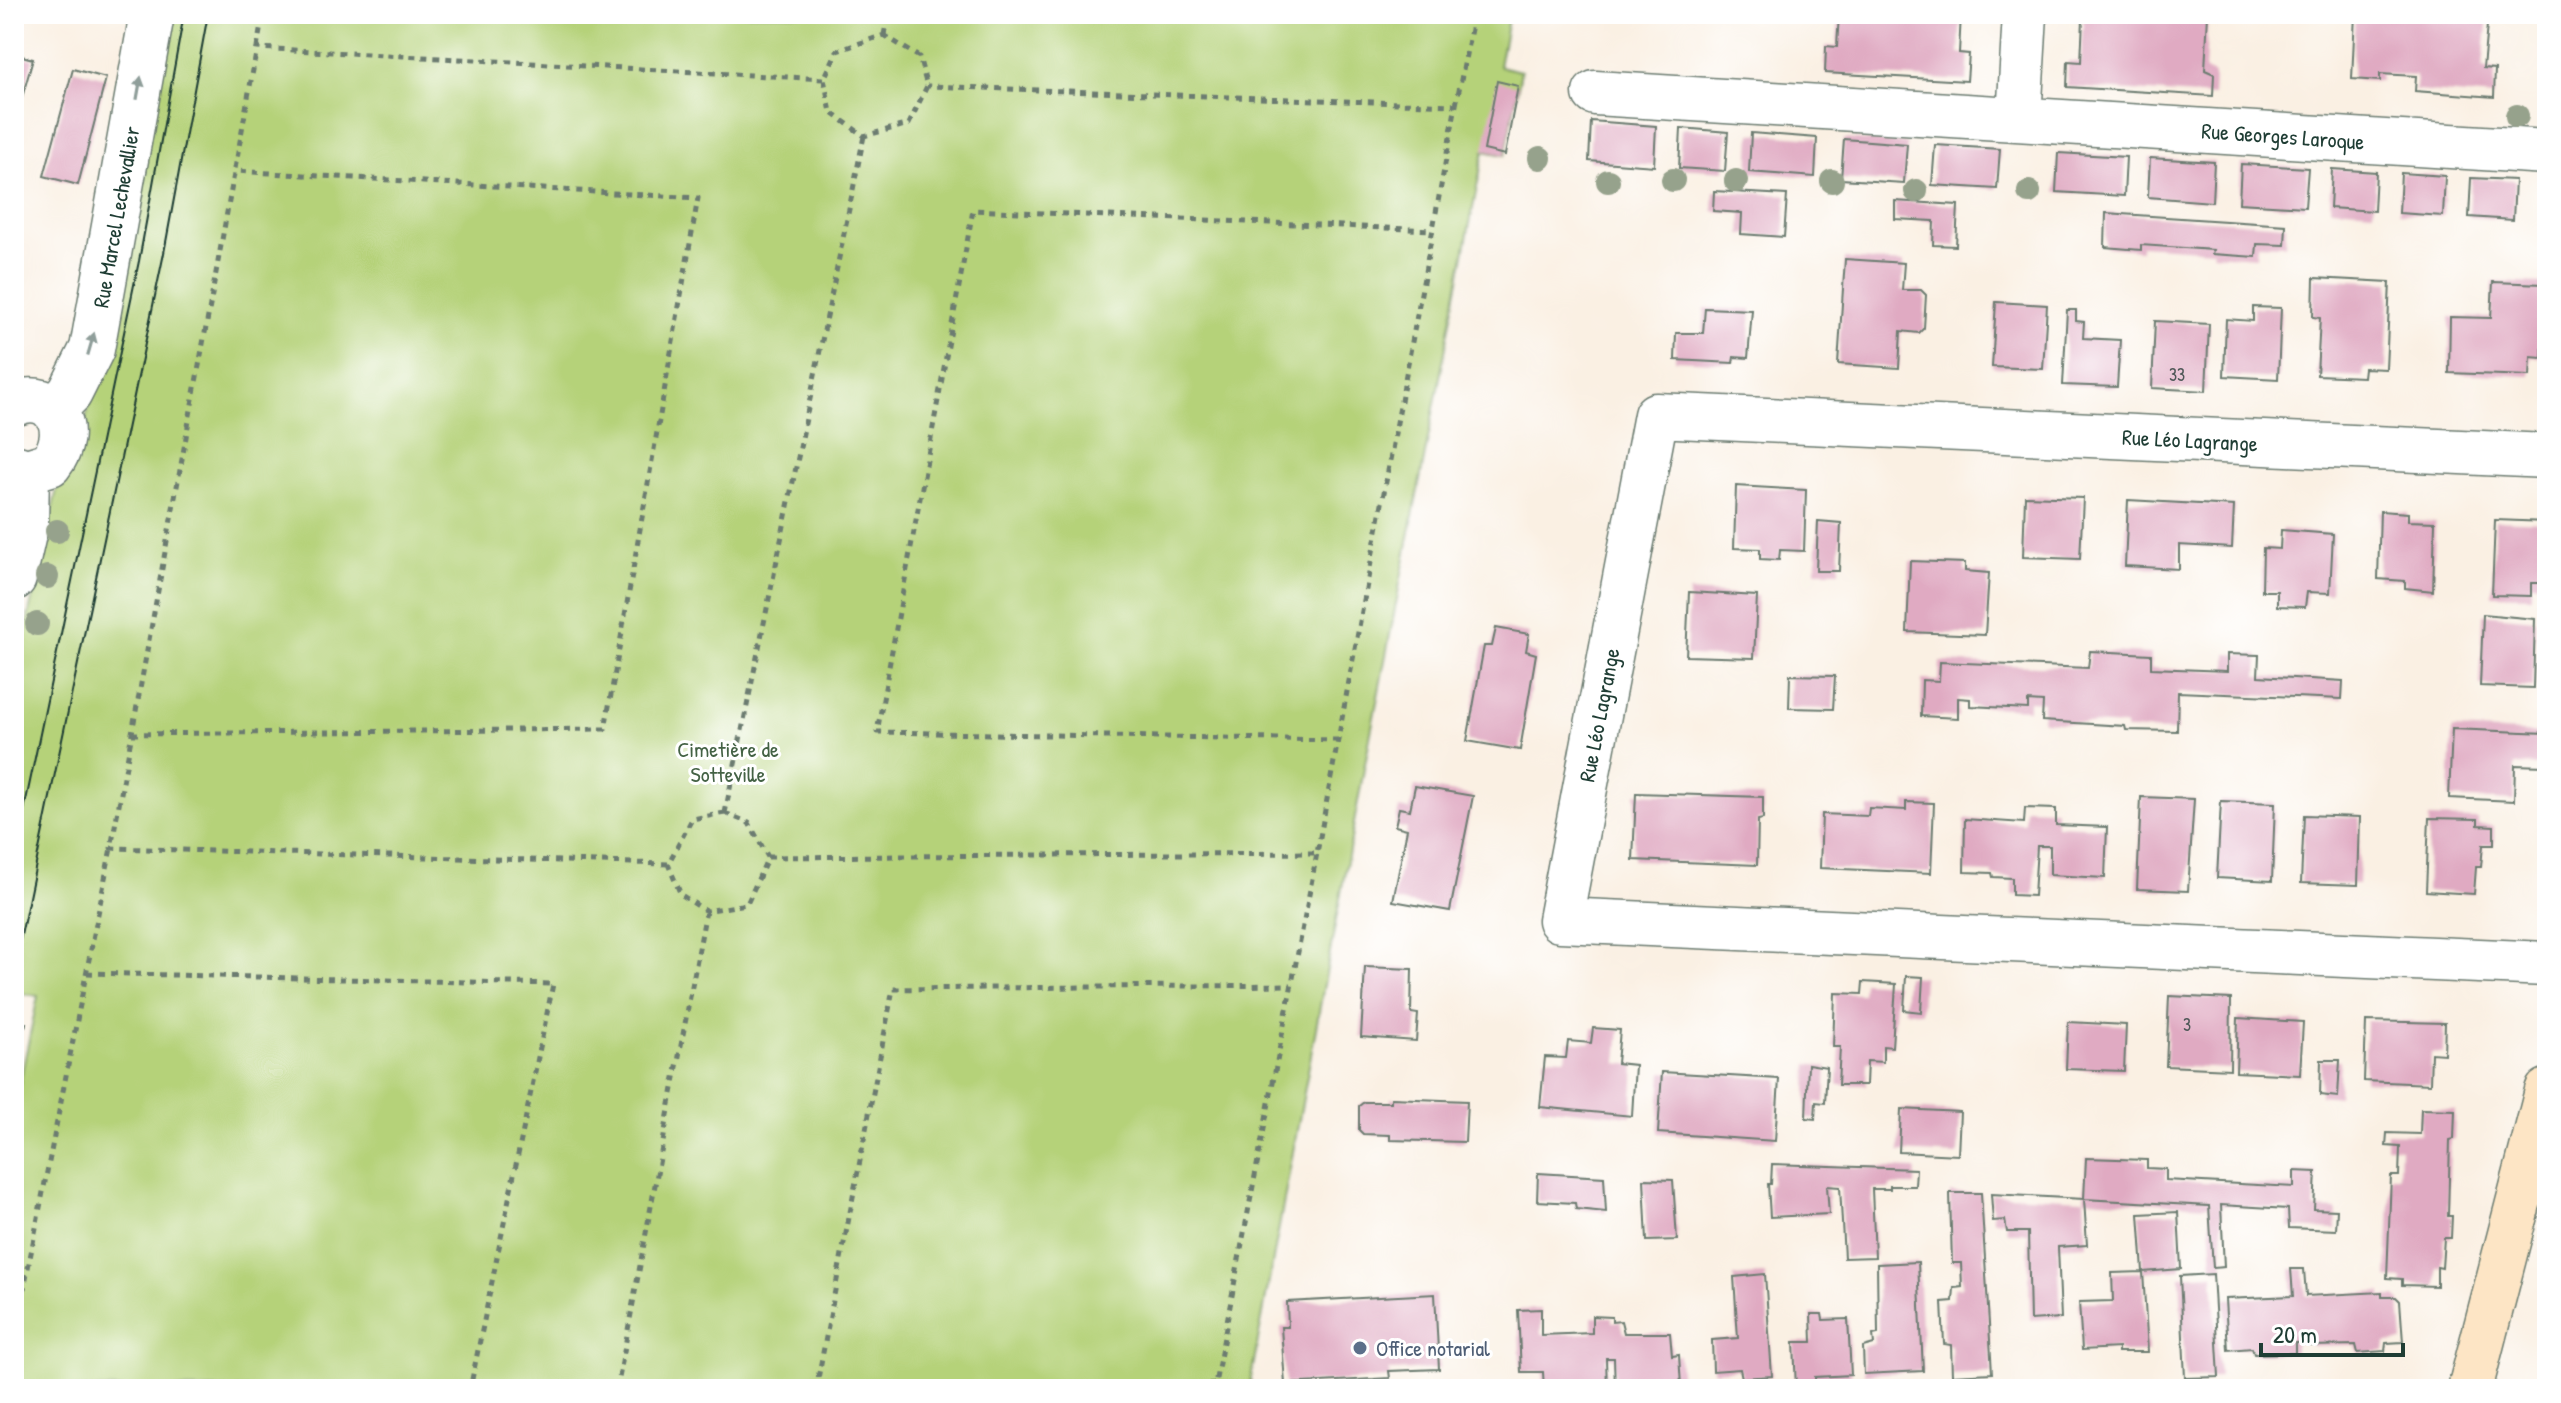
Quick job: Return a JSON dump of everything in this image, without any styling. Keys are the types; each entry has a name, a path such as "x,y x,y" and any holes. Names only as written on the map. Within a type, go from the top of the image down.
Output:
{"street":[{"name":"Rue Marcel Lechevallier","path":"33,407 70,393 92,349 152,14"},
{"path":"2019,119 2025,14"},
{"name":"Rue Georges Laroque","path":"1595,93 2547,152"},
{"path":"14,578 26,525 21,469 50,464 58,454 63,431 60,419 33,407"},
{"name":"Rue Léo Lagrange","path":"2547,456 1656,415 1560,920 2547,964"},
{"path":"2470,1389 2547,1091"}],"path":[{"path":"14,1339 111,848 263,14"},
{"path":"884,35 888,14"},
{"path":"1136,1389 1215,1384 1474,14"},
{"path":"864,136 831,112 824,79 837,51 884,35"},
{"path":"864,136 909,124 927,86 919,57 884,35"},
{"path":"257,48 824,79"},
{"path":"927,86 1456,105"},
{"path":"725,813 864,136"},
{"path":"132,734 605,729 698,198 235,171"},
{"path":"1338,740 877,732 973,210 1432,230"},
{"path":"668,864 692,819 725,813 749,823 768,857"},
{"path":"111,848 668,864"},
{"path":"768,857 1317,853"},
{"path":"668,864 681,895 706,911 747,904 768,857"},
{"path":"617,1389 706,911"},
{"path":"87,973 553,984 470,1389"},
{"path":"816,1389 893,989 1291,985"},
{"path":"14,1019 25,1021 14,1071"}],"green space":[{"name":"Cimetière de Sotteville","path":"161,14 1509,14 1499,66 1521,71 1505,155 1484,151 1367,753 1249,1389 14,1389 14,1110 38,996 14,992 14,679 59,480 78,457 145,135"}],"building":[{"path":"1839,14 1961,14 1959,53 1969,54 1967,81 1825,73 1826,46 1837,47"},
{"path":"2098,14 2208,14 2205,70 2214,74 2213,96 2067,87 2068,61 2081,62 2083,19 2098,18"},
{"path":"2355,14 2488,14 2483,68 2495,69 2494,97 2415,91 2416,76 2380,74 2380,81 2352,79"},
{"path":"14,54 33,59 15,122 14,122"},
{"path":"73,69 106,78 78,185 44,176"},
{"path":"1497,81 1518,86 1505,155 1484,150"},
{"path":"1591,121 1656,126 1654,166 1589,161"},
{"path":"1681,128 1728,132 1725,171 1679,168"},
{"path":"1751,133 1817,138 1815,177 1749,172"},
{"path":"1844,139 1907,144 1904,183 1841,179"},
{"path":"1935,145 2000,149 1997,189 1932,185"},
{"path":"2058,153 2126,157 2124,196 2056,192"},
{"path":"2150,158 2214,162 2212,202 2148,197"},
{"path":"2241,164 2308,168 2305,207 2239,203"},
{"path":"2332,169 2376,172 2374,211 2330,208"},
{"path":"2401,173 2445,176 2443,216 2399,213"},
{"path":"2471,178 2515,180 2513,220 2469,217"},
{"path":"1714,191 1787,195 1784,237 1741,234 1742,213 1713,211"},
{"path":"1895,201 1958,205 1956,246 1933,245 1934,221 1895,219"},
{"path":"2106,213 2286,225 2285,245 2257,244 2256,257 2212,254 2213,250 2141,245 2141,250 2105,247"},
{"path":"1845,259 1904,263 1902,290 1921,290 1926,295 1924,328 1919,333 1901,331 1899,368 1838,364"},
{"path":"2314,278 2390,282 2386,369 2364,368 2363,377 2317,375 2320,318 2313,317"},
{"path":"2493,282 2544,284 2542,358 2531,357 2530,376 2449,373 2450,317 2491,318"},
{"path":"1996,302 2047,305 2043,369 1992,367"},
{"path":"2253,307 2281,308 2278,379 2224,376 2226,319 2253,321"},
{"path":"1705,308 1752,310 1748,358 1734,357 1733,363 1675,360 1676,333 1703,333"},
{"path":"2067,310 2076,310 2076,321 2084,322 2083,338 2120,340 2117,387 2063,385"},
{"path":"2155,321 2209,324 2206,391 2152,388"},
{"path":"1736,486 1806,490 1804,551 1780,550 1779,560 1760,559 1760,549 1734,548"},
{"path":"2025,496 2083,498 2080,559 2023,557"},
{"path":"2128,500 2234,506 2232,548 2179,545 2179,569 2125,566"},
{"path":"2380,511 2408,513 2408,521 2435,522 2433,591 2405,588 2405,581 2378,579"},
{"path":"2495,520 2547,522 2547,583 2531,583 2531,596 2492,595"},
{"path":"1818,521 1841,523 1839,571 1816,571"},
{"path":"2281,530 2333,534 2330,593 2307,592 2305,607 2277,606 2277,591 2262,591 2263,548 2280,549"},
{"path":"1910,561 1965,563 1965,571 1989,573 1985,635 1907,632"},
{"path":"1689,592 1757,596 1754,658 1686,656"},
{"path":"2483,614 2535,619 2533,688 2480,686"},
{"path":"1496,628 1529,634 1526,651 1536,654 1520,750 1467,741 1484,646 1492,646"},
{"path":"2090,651 2151,654 2151,668 2227,671 2227,654 2259,655 2258,676 2343,681 2342,699 2178,692 2177,731 2126,730 2125,726 2042,721 2043,702 2028,701 2028,709 1970,706 1970,699 1958,698 1958,718 1921,716 1922,680 1939,681 1940,662 2088,668"},
{"path":"1790,675 1835,676 1833,709 1789,708"},
{"path":"2452,729 2546,733 2545,766 2515,765 2514,801 2449,798"},
{"path":"1415,786 1473,796 1450,911 1393,901 1407,829 1395,826 1399,808 1410,810"},
{"path":"1636,793 1763,797 1763,819 1758,820 1757,865 1633,860"},
{"path":"2141,797 2194,799 2188,891 2137,889"},
{"path":"2221,801 2275,803 2272,881 2217,878"},
{"path":"1906,802 1934,803 1931,873 1820,868 1822,814 1868,816 1869,808 1906,810"},
{"path":"2025,808 2056,809 2056,825 2107,827 2105,878 2050,875 2050,846 2037,846 2034,896 2012,895 2012,878 1993,877 1992,873 1964,872 1965,819 2024,823"},
{"path":"2304,815 2360,817 2358,885 2301,883"},
{"path":"2429,818 2478,819 2478,825 2494,826 2494,845 2483,845 2481,867 2476,867 2474,894 2426,891"},
{"path":"1365,967 1412,969 1411,1013 1418,1014 1416,1041 1361,1037"},
{"path":"1906,976 1923,977 1921,1012 1904,1010"},
{"path":"1863,982 1896,984 1892,1047 1883,1046 1883,1062 1867,1061 1866,1085 1838,1085 1840,1047 1833,1047 1835,993 1862,994"},
{"path":"2169,996 2231,999 2230,1069 2166,1066"},
{"path":"2238,1018 2303,1022 2300,1075 2236,1072"},
{"path":"2366,1021 2445,1023 2444,1054 2431,1053 2430,1084 2364,1081"},
{"path":"2068,1022 2126,1025 2124,1071 2066,1069"},
{"path":"1593,1028 1620,1030 1617,1063 1635,1065 1632,1116 1540,1107 1545,1057 1566,1058 1568,1041 1591,1043"},
{"path":"2321,1060 2340,1060 2338,1097 2320,1095"},
{"path":"1808,1064 1827,1067 1825,1103 1816,1102 1815,1119 1806,1118"},
{"path":"1662,1072 1779,1079 1775,1141 1658,1133"},
{"path":"1391,1098 1467,1101 1465,1142 1390,1140 1390,1135 1363,1134 1359,1130 1359,1106 1364,1102 1391,1102"},
{"path":"1901,1109 1960,1112 1958,1155 1899,1152"},
{"path":"2421,1109 2455,1110 2454,1139 2450,1140 2448,1216 2452,1216 2451,1238 2444,1238 2442,1268 2437,1267 2437,1286 2402,1285 2402,1279 2387,1278 2391,1176 2399,1176 2400,1147 2386,1146 2387,1133 2420,1134"},
{"path":"2086,1158 2147,1160 2147,1168 2166,1169 2166,1180 2294,1187 2294,1171 2316,1172 2314,1209 2337,1210 2336,1230 2289,1228 2288,1209 2221,1205 2224,1267 2213,1268 2209,1206 2084,1199"},
{"path":"1772,1164 1916,1169 1915,1186 1872,1189 1875,1257 1844,1258 1840,1187 1827,1186 1829,1214 1770,1217 1768,1184 1771,1184"},
{"path":"1538,1173 1604,1177 1606,1212 1576,1209 1575,1203 1537,1201"},
{"path":"1644,1179 1673,1180 1677,1240 1647,1241"},
{"path":"1950,1193 1981,1193 1992,1373 1952,1375 1951,1345 1944,1344 1942,1302 1953,1301 1954,1288 1962,1287 1961,1263 1952,1263"},
{"path":"1991,1194 2084,1199 2087,1245 2058,1247 2061,1318 2030,1320 2028,1232 2007,1232 2005,1220 1993,1221"},
{"path":"2178,1212 2181,1269 2143,1272 2139,1214"},
{"path":"1918,1262 1923,1371 1864,1374 1863,1347 1874,1344 1873,1335 1878,1334 1877,1264"},
{"path":"2291,1269 2304,1269 2306,1296 2382,1292 2382,1297 2396,1297 2400,1301 2403,1342 2386,1343 2385,1351 2358,1353 2356,1345 2311,1346 2311,1342 2295,1343 2295,1353 2254,1354 2252,1348 2228,1350 2225,1299 2293,1296"},
{"path":"2143,1272 2148,1352 2118,1352 2118,1348 2082,1350 2079,1302 2113,1301 2112,1273"},
{"path":"1765,1274 1772,1376 1742,1378 1740,1369 1713,1371 1712,1340 1738,1338 1734,1277"},
{"path":"2213,1274 2219,1377 2185,1378 2180,1276"},
{"name":"Office notarial","path":"1435,1294 1439,1369 1389,1371 1390,1378 1285,1384 1281,1327 1288,1327 1287,1302"},
{"path":"1541,1309 1541,1335 1592,1333 1592,1316 1612,1317 1612,1322 1621,1321 1624,1333 1670,1333 1672,1356 1679,1355 1681,1386 1615,1389 1614,1358 1606,1358 1607,1389 1544,1389 1543,1372 1521,1372 1518,1310"},
{"path":"1811,1314 1822,1314 1823,1320 1848,1319 1851,1375 1815,1377 1815,1389 1796,1389 1794,1342 1812,1342"}],"tram line":[{"path":"14,858 139,261 184,14"},
{"path":"14,969 164,253 208,14"}],"place":[{"name":"Office notarial","path":"1360,1348"}]}
